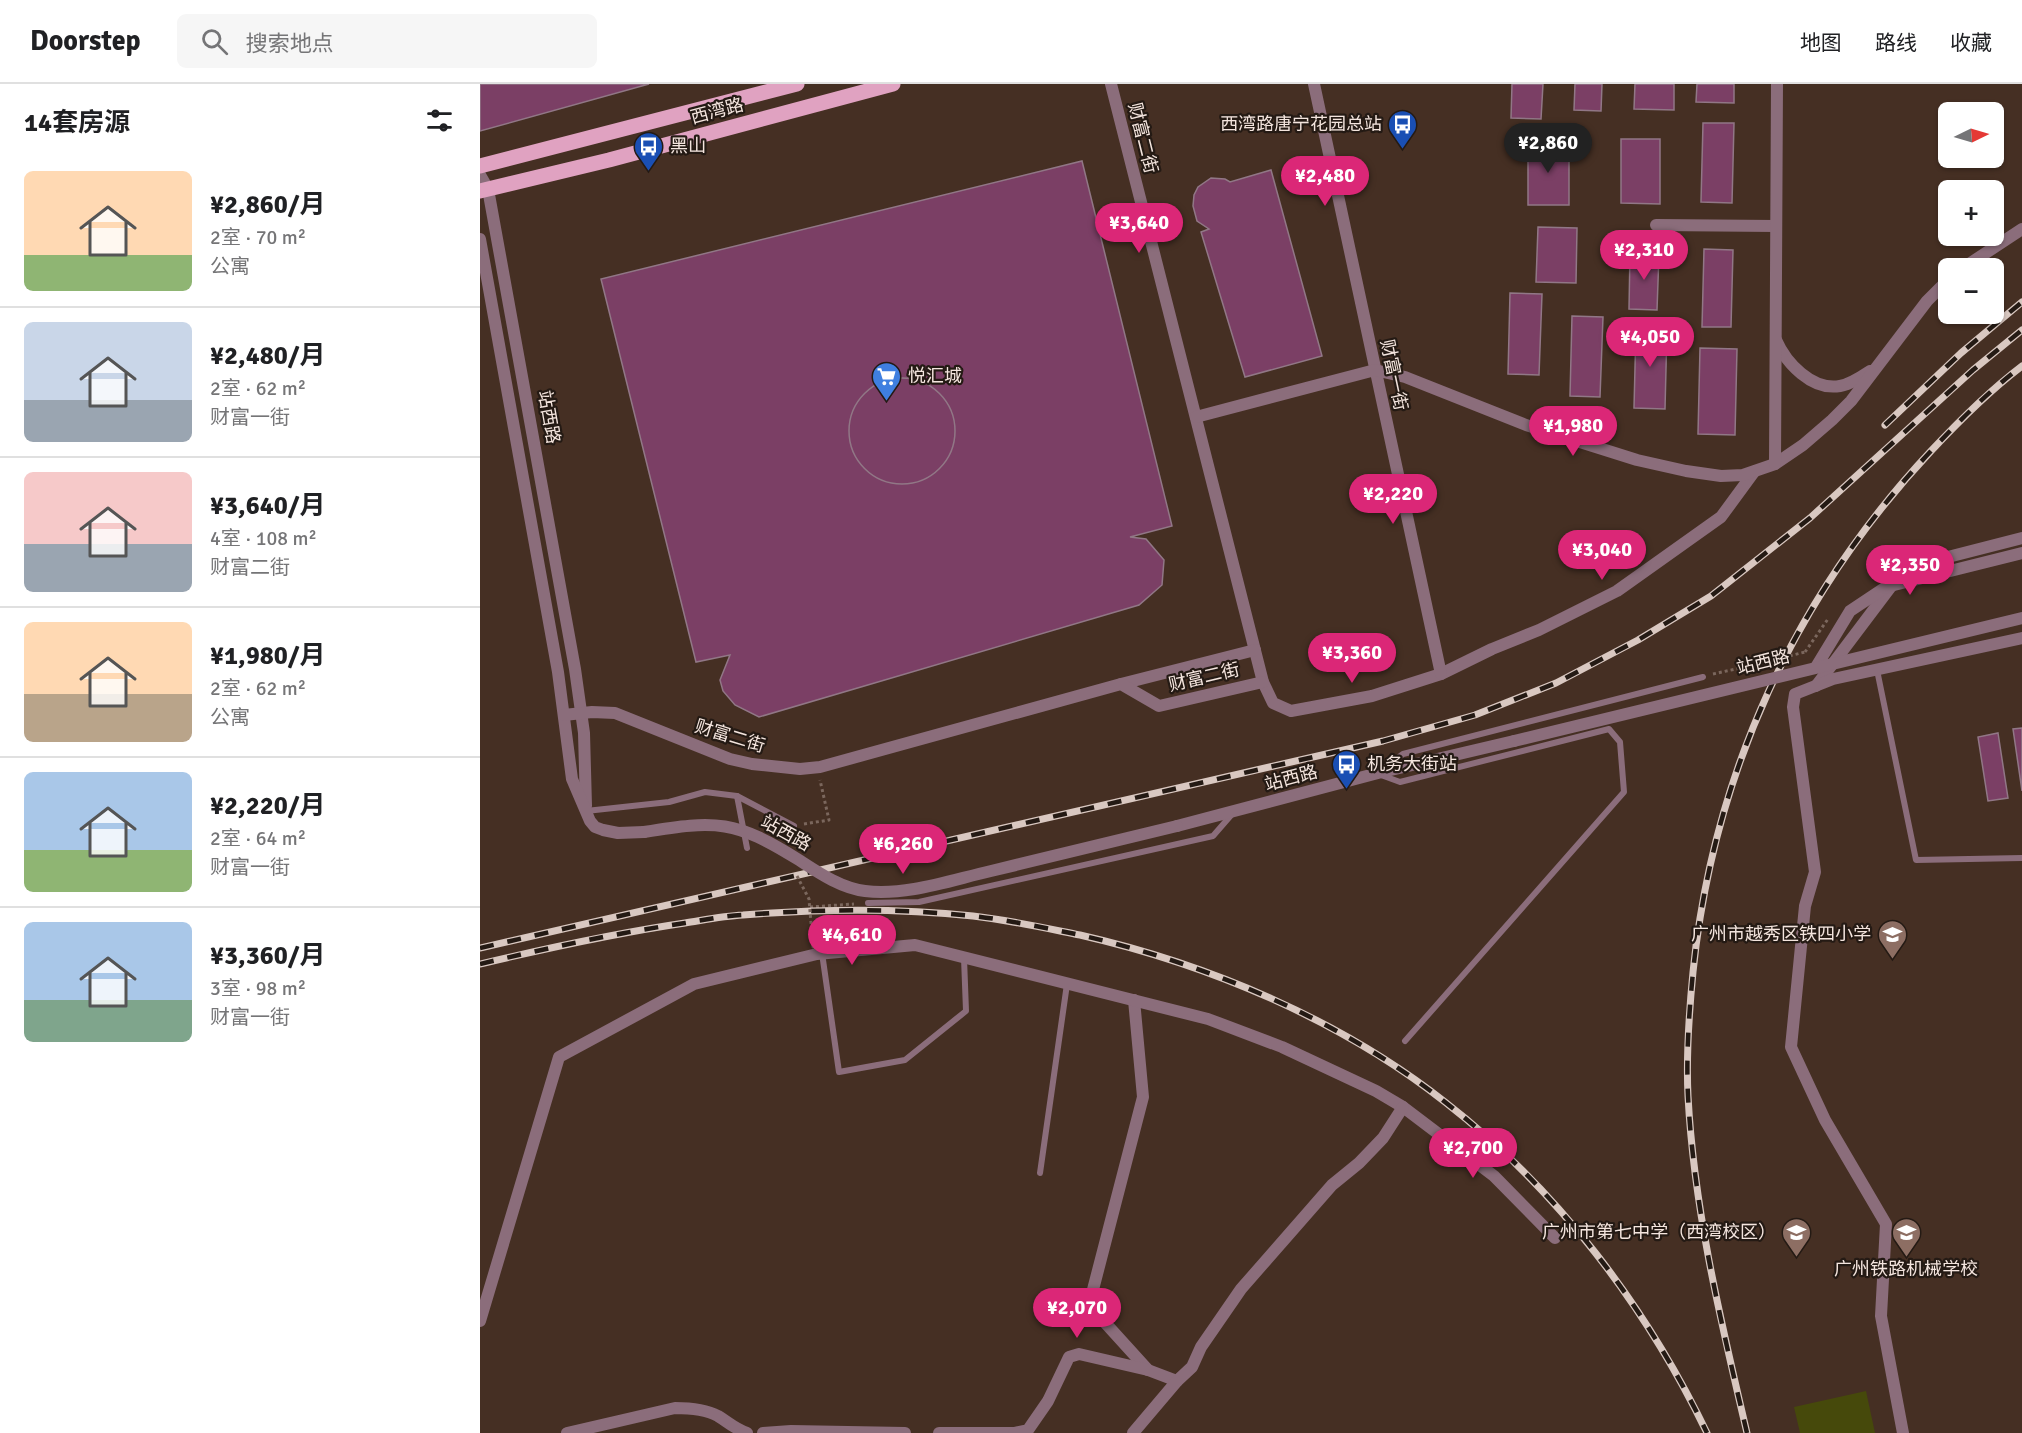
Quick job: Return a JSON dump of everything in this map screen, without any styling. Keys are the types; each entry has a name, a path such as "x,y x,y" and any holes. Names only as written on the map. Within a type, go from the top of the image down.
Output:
{"main road":[{"name":"西湾路","path":"480,166 756,89 797,84"},
{"name":"西湾路","path":"484,190 609,160 893,84"}],"street":[{"name":"财富二街","path":"564,715 607,711 730,759 778,768 817,767 1121,684 1159,705 1263,682 1111,84"},
{"name":"财富一街","path":"1314,84 1441,674"},
{"path":"1775,464 1777,84"},
{"name":"站西路","path":"480,175 527,399 582,713 586,811"},
{"path":"1656,225 1776,226"},
{"path":"1978,258 2022,229"},
{"name":"站西路","path":"480,239 556,661 572,779 590,821 595,827 603,830 618,833 644,832 706,824 728,825 770,842 823,875 844,885 863,891 883,892 940,883 1178,826 1378,773 2022,618"},
{"path":"1196,417 1374,370 1405,377 1526,425 1638,460 1686,471 1721,476 1743,475 1775,464 1803,445 1832,420 1851,401 1927,301 1938,290"},
{"path":"1775,336 1790,364 1814,381 1828,386 1840,386 1852,382 1878,366"},
{"path":"1263,682 1273,703 1291,711 1372,696 1441,674 1492,649 1539,630 1617,591 1721,517 1754,472"},
{"path":"1814,688 1905,568 2022,537"},
{"path":"1816,668 1851,611 1886,587 2022,553"},
{"path":"1903,1433 1881,1316 1886,1224 1825,1120 1791,1047 1805,906 1815,872 1793,707 1795,694 1833,679 2022,638"},
{"path":"1121,684 1255,650"},
{"path":"480,1321 559,1058 694,984 822,953 915,945 1208,1019 1282,1047 1376,1091 1403,1107 1494,1176 1555,1238"},
{"path":"1134,1000 1143,1097 1089,1305 1148,1370"},
{"path":"1133,1433 1192,1367 1201,1347 1241,1289 1332,1185 1359,1163 1383,1138 1403,1107"},
{"path":"939,1433 1014,1433 1028,1430 1048,1401 1069,1357 1079,1354 1148,1370 1177,1382"},
{"path":"567,1433 675,1408 693,1408 717,1415 737,1430 747,1433"},
{"path":"717,1415 721,1433"},
{"path":"764,1433 791,1431 905,1433"}],"lane":[{"path":"1877,669 1916,860 2022,858"},
{"path":"1378,773 1403,754 1702,677"},
{"path":"1378,773 1400,782 1609,729 1620,742 1624,792 1405,1041"},
{"path":"586,811 669,802 705,792 737,796 794,826"},
{"path":"737,796 747,848"},
{"path":"868,903 919,902 1213,836 1233,812"},
{"path":"822,953 840,1072 905,1060 966,1011 964,957"},
{"path":"1040,1173 1067,983"}],"path":[{"path":"1702,677 1805,652"},
{"path":"794,826 829,820 817,767"},
{"path":"797,875 809,899 813,947 836,943 836,935 819,936 819,943 832,941"},
{"path":"810,907 868,903"}],"shaded area":[{"path":"1866,1391 1875,1433 1800,1433 1794,1407"}],"building":[{"path":"480,84 649,84 480,131"},
{"path":"1512,84 1543,84 1541,119 1511,118"},
{"path":"1575,84 1602,84 1601,111 1574,110"},
{"path":"1635,84 1674,84 1674,110 1634,109"},
{"path":"1697,84 1734,84 1734,103 1696,102"},
{"path":"1703,123 1734,123 1732,203 1701,202"},
{"path":"1621,139 1660,139 1660,204 1621,203"},
{"path":"1528,142 1569,142 1569,205 1528,205"},
{"name":"悦汇城","path":"1082,161 1172,526 1130,537 1146,539 1164,560 1162,585 1139,605 759,717 735,705 723,691 720,680 730,655 696,662 601,279"},
{"path":"1271,170 1322,356 1245,377 1201,232 1209,229 1197,221 1193,206 1194,195 1198,187 1211,178 1225,179 1230,182"},
{"path":"1538,227 1577,228 1576,283 1536,282"},
{"path":"1704,249 1733,250 1731,327 1702,327"},
{"path":"1630,253 1659,254 1657,310 1629,309"},
{"path":"1510,293 1542,294 1539,375 1508,374"},
{"path":"1572,316 1603,317 1600,397 1570,396"},
{"path":"1636,328 1667,329 1665,409 1634,408"},
{"path":"1700,348 1737,349 1735,435 1698,434"},
{"path":"902,378 922,382 940,393 951,411 955,431 951,451 940,469 922,480 902,484 882,480 864,469 853,451 849,431 853,411 864,393 882,382"},
{"path":"2022,728 2022,791 2013,729"},
{"path":"1998,733 2008,798 1988,801 1978,737"}],"railway":[{"path":"1885,425 1961,353 2022,302"},
{"path":"480,948 1383,741 1475,715 1556,683 1638,640 1711,596 1810,518 1973,370 2022,330"},
{"path":"1747,1433 1718,1308 1702,1223 1688,1096 1688,1034 1693,972 1703,899 1720,827 1741,758 1768,692 1801,627 1839,566 1883,507 1931,451 1975,407 2022,366"},
{"path":"480,964 608,936 721,917 858,910 944,913 1013,922 1128,947 1224,979 1272,999 1362,1045 1405,1072 1486,1136 1561,1211 1627,1295 1683,1386 1707,1433"}],"place":[{"name":"西湾路唐宁花园总站","path":"1403,150"},
{"name":"黑山","path":"649,172"},
{"name":"悦汇城","path":"887,402"},
{"name":"机务大街站","path":"1346,790"},
{"name":"广州市越秀区铁四小学","path":"1892,960"},
{"name":"广州市第七中学（西湾校区）","path":"1797,1258"},
{"name":"广州铁路机械学校","path":"1906,1258"}]}
